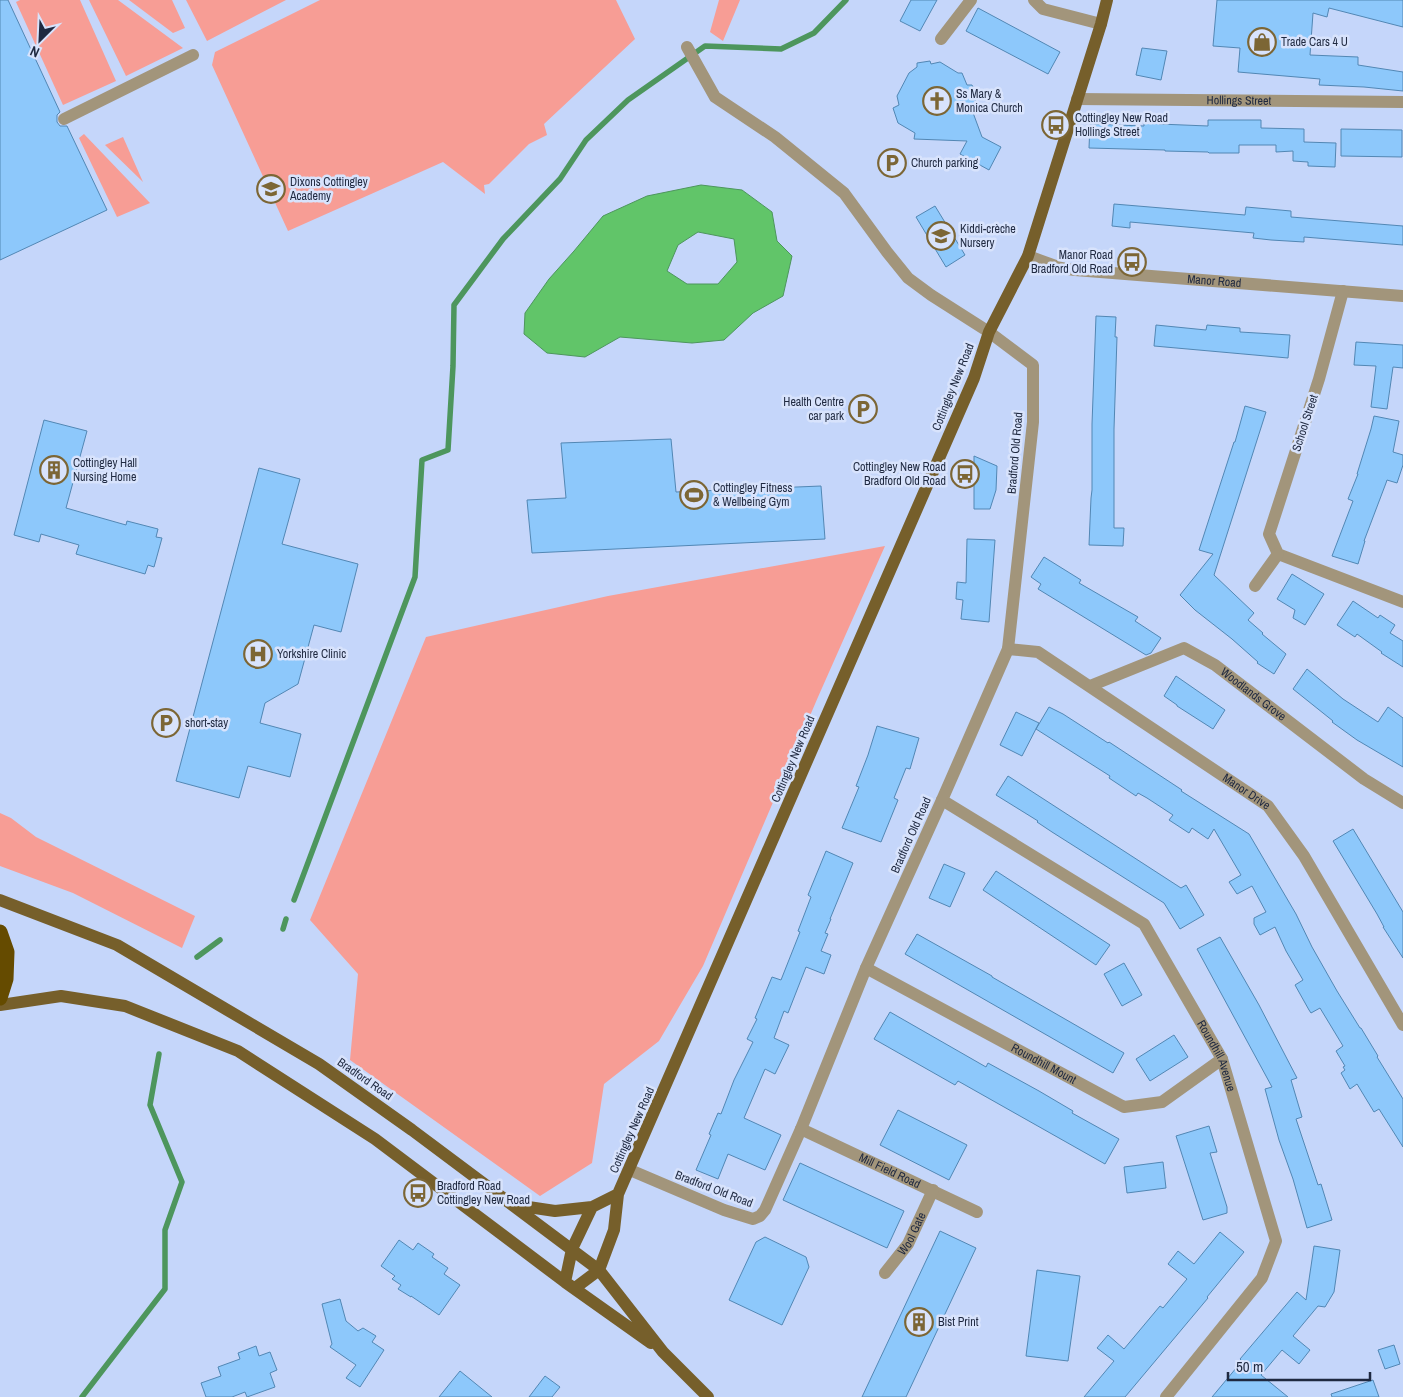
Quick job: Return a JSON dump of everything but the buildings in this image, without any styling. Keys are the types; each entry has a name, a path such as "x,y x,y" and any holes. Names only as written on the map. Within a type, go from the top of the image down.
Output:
{"highway":[{"path":"0,932 7,952 6,979 0,998"}],"main road":[{"path":"1077,100 1107,0"},
{"name":"Cottingley New Road","path":"599,1270 614,1230 618,1194 974,378 989,332 1028,256 1077,100"},
{"name":"Bradford Road","path":"0,900 117,945 320,1064 412,1130 599,1270 663,1352 708,1397"},
{"name":"Bradford Road","path":"0,1005 61,996 125,1006 238,1051 375,1139 663,1352"},
{"name":"Cottingley New Road","path":"512,1204 555,1211 592,1207 618,1194"},
{"path":"570,1285 572,1249 592,1207"},
{"path":"570,1285 599,1270"}],"street":[{"path":"942,39 970,0"},
{"path":"1034,0 1043,9 1101,24"},
{"name":"Cottingley New Road","path":"687,47 715,97 775,137 844,193 908,278 989,332"},
{"path":"64,119 193,55"},
{"name":"Hollings Street","path":"1077,100 1403,102"},
{"name":"Manor Road","path":"1028,256 1061,268 1075,270 1403,296"},
{"name":"School Street","path":"1278,554 1269,534 1319,379 1343,291"},
{"name":"Bradford Old Road","path":"630,1170 724,1210 753,1219 760,1216 766,1210 866,968 1008,650 1033,422 1034,365 989,332"},
{"path":"1255,586 1278,554 1403,602"},
{"name":"Woodlands Grove","path":"1090,686 1184,648 1215,664 1364,779 1403,803"},
{"name":"Manor Drive","path":"1008,650 1038,652 1268,806 1304,856 1403,1025"},
{"name":"Roundhill Avenue","path":"942,800 1144,924 1222,1059 1276,1241 1262,1278 1166,1397"},
{"name":"Roundhill Mount","path":"866,968 1124,1107 1162,1102 1222,1059"},
{"name":"Mill Field Road","path":"801,1129 977,1212"},
{"name":"Wool Gate","path":"885,1273 908,1244 933,1190"}],"shaded area":[{"path":"20,0 80,0 116,81 63,105 16,2"},
{"path":"89,0 118,0 183,48 126,76"},
{"path":"129,0 172,0 185,28 173,33"},
{"path":"186,0 286,0 207,41"},
{"path":"320,0 616,0 635,39 544,124 547,135 529,144 489,184 484,185 485,194 443,162 288,231 212,65 215,52"},
{"path":"719,0 740,0 723,41 710,32"},
{"path":"84,134 150,203 117,217 79,138"},
{"path":"123,137 143,182 105,145"},
{"path":"701,185 742,190 772,212 777,241 792,256 783,296 753,313 724,340 692,343 620,337 585,357 547,353 524,334 525,313 549,279 603,216 647,196","holes":["698,232 734,239 737,262 718,284 687,284 667,271 678,245"]},
{"path":"885,546 703,966 659,1041 604,1084 592,1163 540,1196 350,1060 358,974 310,920 426,637 608,596"},
{"path":"0,813 11,818 36,837 195,916 182,948 73,893 0,866"}],"waterway":[{"path":"294,900 415,577 422,460 448,450 453,366 454,305 503,239 560,179 586,140 628,100 705,46 781,49 814,33 846,0"},
{"path":"283,929 286,919"},
{"path":"197,957 220,940"},
{"path":"82,1397 165,1289 165,1230 182,1182 150,1105 159,1054"}],"place":[{"name":"Trade Cars 4 U","path":"1262,42"},
{"name":"Ss Mary & Monica Church","path":"937,101"},
{"name":"Cottingley New Road Hollings Street","path":"1056,125"},
{"name":"Church parking","path":"892,163"},
{"name":"Dixons Cottingley Academy","path":"271,189"},
{"name":"Kiddi-crèche Nursery","path":"941,236"},
{"name":"Manor Road Bradford Old Road","path":"1132,262"},
{"name":"Health Centre car park","path":"863,409"},
{"name":"Cottingley Hall Nursing Home","path":"54,470"},
{"name":"Cottingley New Road Bradford Old Road","path":"965,474"},
{"name":"Cottingley Fitness & Wellbeing Gym","path":"694,495"},
{"name":"Yorkshire Clinic","path":"258,654"},
{"name":"short-stay","path":"166,723"},
{"name":"Bradford Road Cottingley New Road","path":"418,1193"},
{"name":"Bist Print","path":"919,1322"}]}
